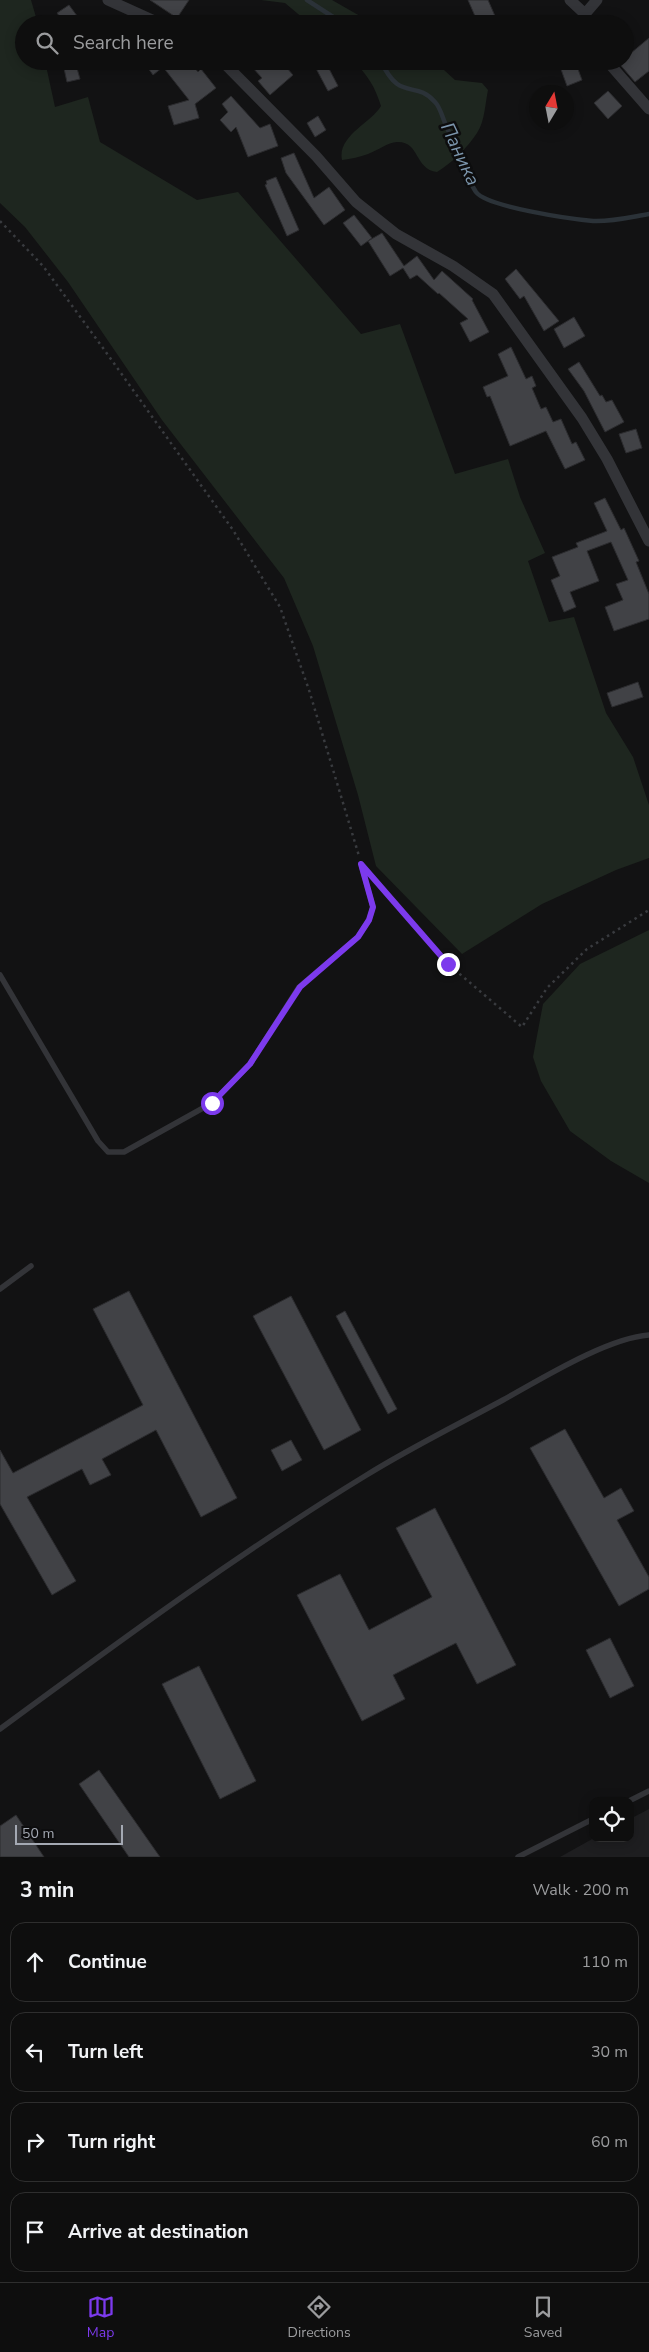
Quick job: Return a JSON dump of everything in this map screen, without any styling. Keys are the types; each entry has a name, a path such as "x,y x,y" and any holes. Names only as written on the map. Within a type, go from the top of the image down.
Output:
{"street":[{"path":"108,0 141,15"},
{"path":"570,0 583,15"},
{"path":"588,15 597,0"},
{"path":"231,70 316,156 356,202 396,234 453,266 493,294 582,418 607,459 649,541"},
{"path":"615,70 649,109"}],"lane":[{"path":"0,975 98,1141 108,1152 124,1152 212,1103 250,1064 300,987 358,937 369,920 373,907 361,864"},
{"path":"0,1289 31,1266"},
{"path":"0,1728 188,1593 285,1526 367,1474 556,1371 618,1341 649,1335"},
{"path":"634,1798 649,1791"},
{"path":"518,1857 589,1821"}],"path":[{"path":"0,222 43,266 233,530 280,607 309,690 361,864 448,964 522,1027 547,988 587,949 649,910"}],"shaded area":[{"path":"0,0 31,0 35,15 15,15 15,70 47,70 55,107 88,97 100,142 197,200 238,192 361,334 400,324 455,474 508,459 520,497 545,553 528,561 549,622 574,617 606,713 633,757 649,805 649,858 616,870 542,904 462,954 376,866 358,795 313,646 284,578 162,420 68,282 25,227 0,203"},
{"path":"261,0 332,0 358,15 299,15 285,3"},
{"path":"444,70 455,80 482,83 488,90 480,128 459,154 437,172 424,166 410,146 397,142 365,155 342,160 342,151 350,137 381,106 363,71"},
{"path":"649,930 649,1183 611,1161 570,1131 541,1081 533,1057 543,1004 580,964"},
{"path":"649,1809 649,1857 560,1857 589,1841 634,1842 634,1817"}],"building":[{"path":"150,0 189,0 179,15 172,15"},
{"path":"468,0 488,0 495,15 475,15"},
{"path":"69,5 76,15 58,15 57,13"},
{"path":"649,38 649,71 635,82 625,70 634,70 634,50"},
{"path":"64,70 78,70 80,79 67,82"},
{"path":"149,70 159,70 153,75"},
{"path":"165,70 196,70 198,72 202,70 216,88 195,104 199,118 174,125 168,106 189,100"},
{"path":"255,70 289,70 293,75 270,95 258,81 262,78"},
{"path":"317,70 330,70 338,86 328,91"},
{"path":"561,70 578,70 582,80 567,85"},
{"path":"608,91 622,106 608,119 594,103"},
{"path":"231,96 260,128 270,124 278,146 248,157 236,127 231,132 220,120 228,112 222,104"},
{"path":"318,116 326,130 315,137 307,123"},
{"path":"294,153 314,198 329,187 345,210 324,225 286,173 281,158"},
{"path":"276,177 299,230 287,236 265,185 267,184 266,181"},
{"path":"354,215 372,238 361,246 343,223"},
{"path":"382,233 404,266 417,256 434,280 442,271 473,299 489,332 470,342 460,323 468,319 439,293 417,275 410,279 403,268 390,276 368,241"},
{"path":"516,269 559,321 544,331 524,296 520,299 505,279"},
{"path":"574,317 585,336 564,348 554,329"},
{"path":"511,347 526,379 532,376 536,386 532,388 541,409 546,407 553,422 561,419 572,444 576,442 585,460 565,469 546,431 510,446 490,396 487,397 483,387 508,376 498,354"},
{"path":"579,362 600,396 602,395 606,402 612,400 624,422 605,432 584,391 568,369"},
{"path":"636,429 642,448 626,453 619,434"},
{"path":"605,498 621,530 624,528 639,561 636,562 649,594 649,619 614,631 605,607 623,600 616,584 628,580 611,542 587,551 599,581 570,592 576,607 564,612 551,580 560,576 552,557 578,547 576,543 607,531 594,503"},
{"path":"638,682 643,697 612,707 607,693"},
{"path":"129,1291 237,1498 201,1517 156,1430 102,1459 111,1475 90,1485 82,1469 27,1497 76,1581 52,1595 0,1504 0,1450 13,1473 143,1405 93,1309"},
{"path":"291,1296 361,1430 324,1450 253,1316"},
{"path":"345,1311 397,1409 388,1414 336,1316"},
{"path":"565,1429 604,1498 621,1488 634,1511 617,1520 649,1577 649,1589 619,1606 530,1448"},
{"path":"291,1440 302,1460 282,1471 271,1450"},
{"path":"435,1508 516,1665 477,1684 456,1643 393,1675 405,1699 362,1721 297,1595 340,1574 369,1630 432,1597 396,1528"},
{"path":"610,1638 634,1686 610,1698 586,1650"},
{"path":"199,1666 256,1781 220,1799 162,1684"},
{"path":"99,1770 160,1857 129,1857 79,1784"},
{"path":"16,1815 44,1857 0,1857 0,1826"}],"waterway":[{"name":"Паника","path":"307,0 330,15"},
{"name":"Паника","path":"386,70 395,82 401,86 428,95 437,104 467,176 476,192 483,197 496,203 530,211 593,221 614,220 649,214"}],"route":[{"path":"212,1103 250,1064 300,987 358,937 369,920 373,907 361,864 448,964"}]}
